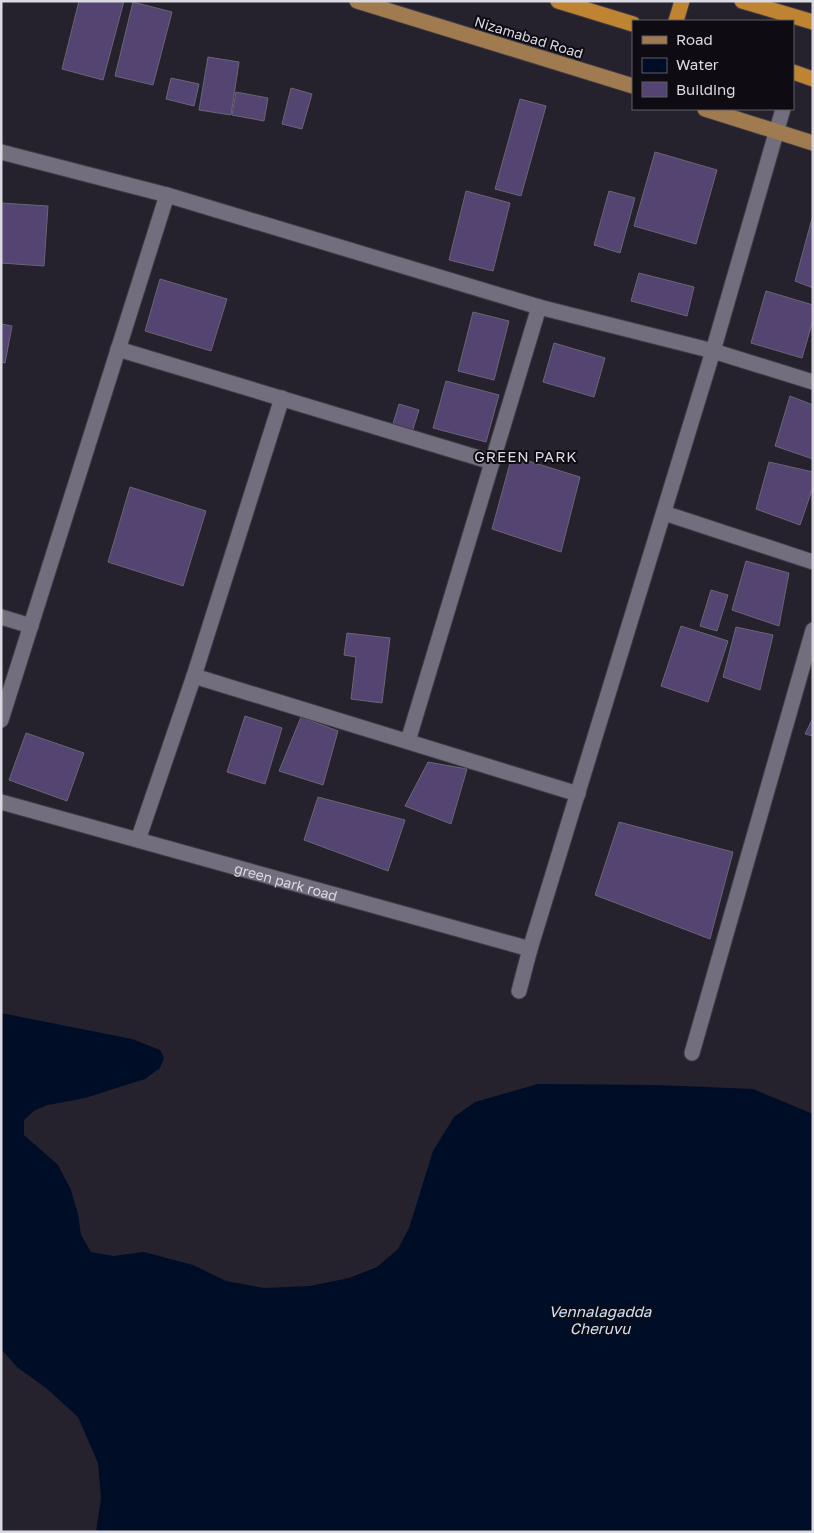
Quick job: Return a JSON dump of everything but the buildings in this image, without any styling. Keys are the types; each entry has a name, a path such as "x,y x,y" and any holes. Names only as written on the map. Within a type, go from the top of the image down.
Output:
{"highway":[{"path":"558,1 632,24"},
{"path":"676,20 682,1"},
{"path":"742,1 813,22"},
{"path":"794,72 813,78"}],"main road":[{"name":"Nizamabad Road","path":"357,1 632,86"},
{"path":"708,110 813,143"}],"street":[{"path":"519,991 530,949 714,351 783,110"},
{"path":"1,152 167,195 539,307 714,351 813,382"},
{"path":"1,720 167,195"},
{"path":"408,741 539,307"},
{"path":"118,349 492,462"},
{"path":"138,840 194,676 282,398"},
{"path":"664,513 813,562"},
{"path":"1,617 31,626"},
{"path":"692,1053 813,630"},
{"path":"194,676 578,794"},
{"name":"green park road","path":"1,802 530,949"}],"water":[{"name":"Vennalagadda Cheruvu","path":"1,1013 132,1039 160,1050 164,1058 160,1068 145,1079 85,1098 48,1105 35,1110 24,1120 24,1135 58,1165 71,1190 78,1214 81,1235 91,1252 113,1256 144,1252 193,1265 226,1281 264,1288 310,1286 349,1278 377,1267 398,1249 409,1228 433,1151 454,1117 475,1102 538,1084 656,1085 753,1089 813,1114 813,1532 96,1532 101,1498 98,1463 78,1417 46,1388 17,1367 1,1349"}],"district":[{"name":"GREEN PARK","path":"526,456"}]}
